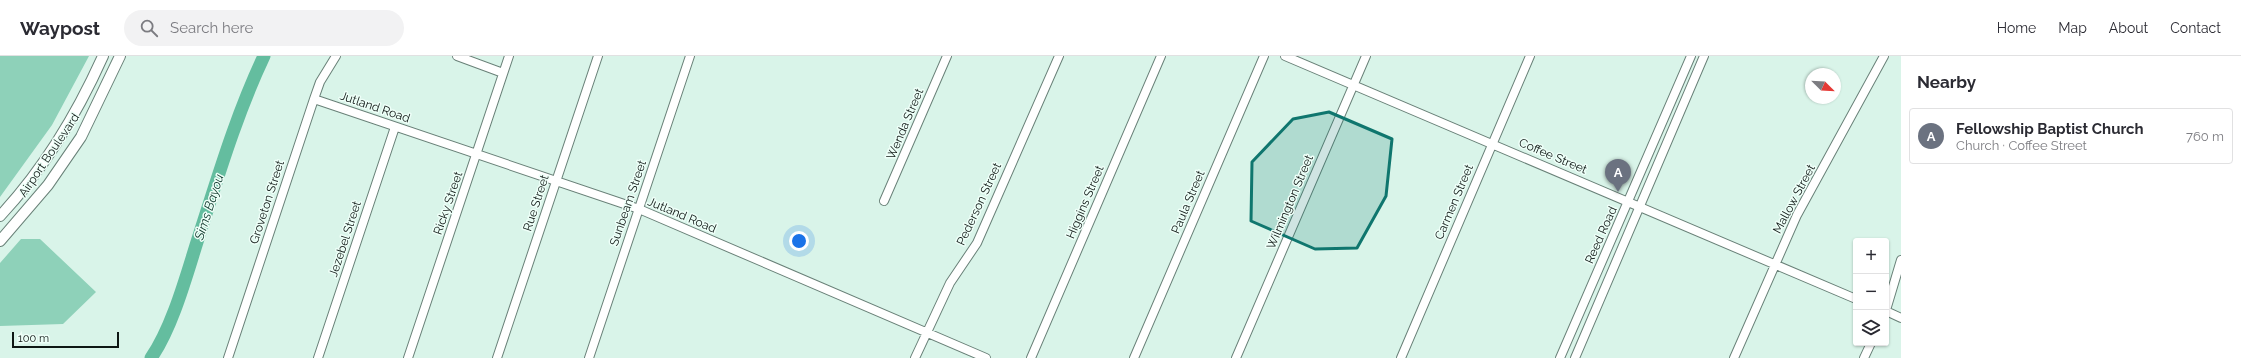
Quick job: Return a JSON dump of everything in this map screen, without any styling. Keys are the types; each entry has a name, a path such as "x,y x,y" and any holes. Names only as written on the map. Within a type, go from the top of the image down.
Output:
{"main road":[{"name":"Airport Boulevard","path":"0,216 31,180 66,129 103,56"},
{"name":"Airport Boulevard","path":"0,241 48,185 81,137 105,91 120,56"},
{"path":"90,84 105,91"},
{"path":"8,208 21,218"}],"street":[{"name":"Groveton Street","path":"228,358 320,82 336,56"},
{"path":"457,56 503,73"},
{"name":"Ricky Street","path":"408,358 509,56"},
{"name":"Rue Street","path":"498,358 598,56"},
{"name":"Sunbeam Street","path":"589,358 690,56"},
{"name":"Wenda Street","path":"884,201 947,56"},
{"name":"Pederson Street","path":"915,358 950,283 977,242 1059,56"},
{"name":"Higgins Street","path":"1032,358 1161,56"},
{"name":"Paula Street","path":"1134,358 1264,56"},
{"name":"Coffee Street","path":"1285,56 1853,298"},
{"name":"Wilmington Street","path":"1236,358 1366,56"},
{"name":"Carmen Street","path":"1400,358 1530,56"},
{"name":"Reed Road","path":"1560,358 1629,202 1691,56"},
{"name":"Reed Road","path":"1575,358 1704,56"},
{"name":"Mallow Street","path":"1734,358 1797,215 1884,56"},
{"name":"Jutland Road","path":"314,99 556,183 638,209 986,358"},
{"name":"Jezebel Street","path":"318,358 395,127"},
{"path":"1889,300 1901,260"},
{"path":"1889,312 1901,318"},
{"path":"1568,339 1581,345"},
{"path":"1864,358 1870,346"}],"highlighted area":[{"path":"1329,112 1392,139 1386,196 1357,248 1315,249 1251,221 1252,162 1293,119"}],"green space":[{"path":"0,56 89,56 52,125 0,197"},
{"path":"21,239 40,239 96,292 63,324 0,326 0,263"}],"waterway":[{"name":"Sims Bayou","path":"151,358 166,332 178,302 228,148 245,101 264,56"}],"place":[{"name":"Fellowship Baptist Church","path":"1618,192"}]}
